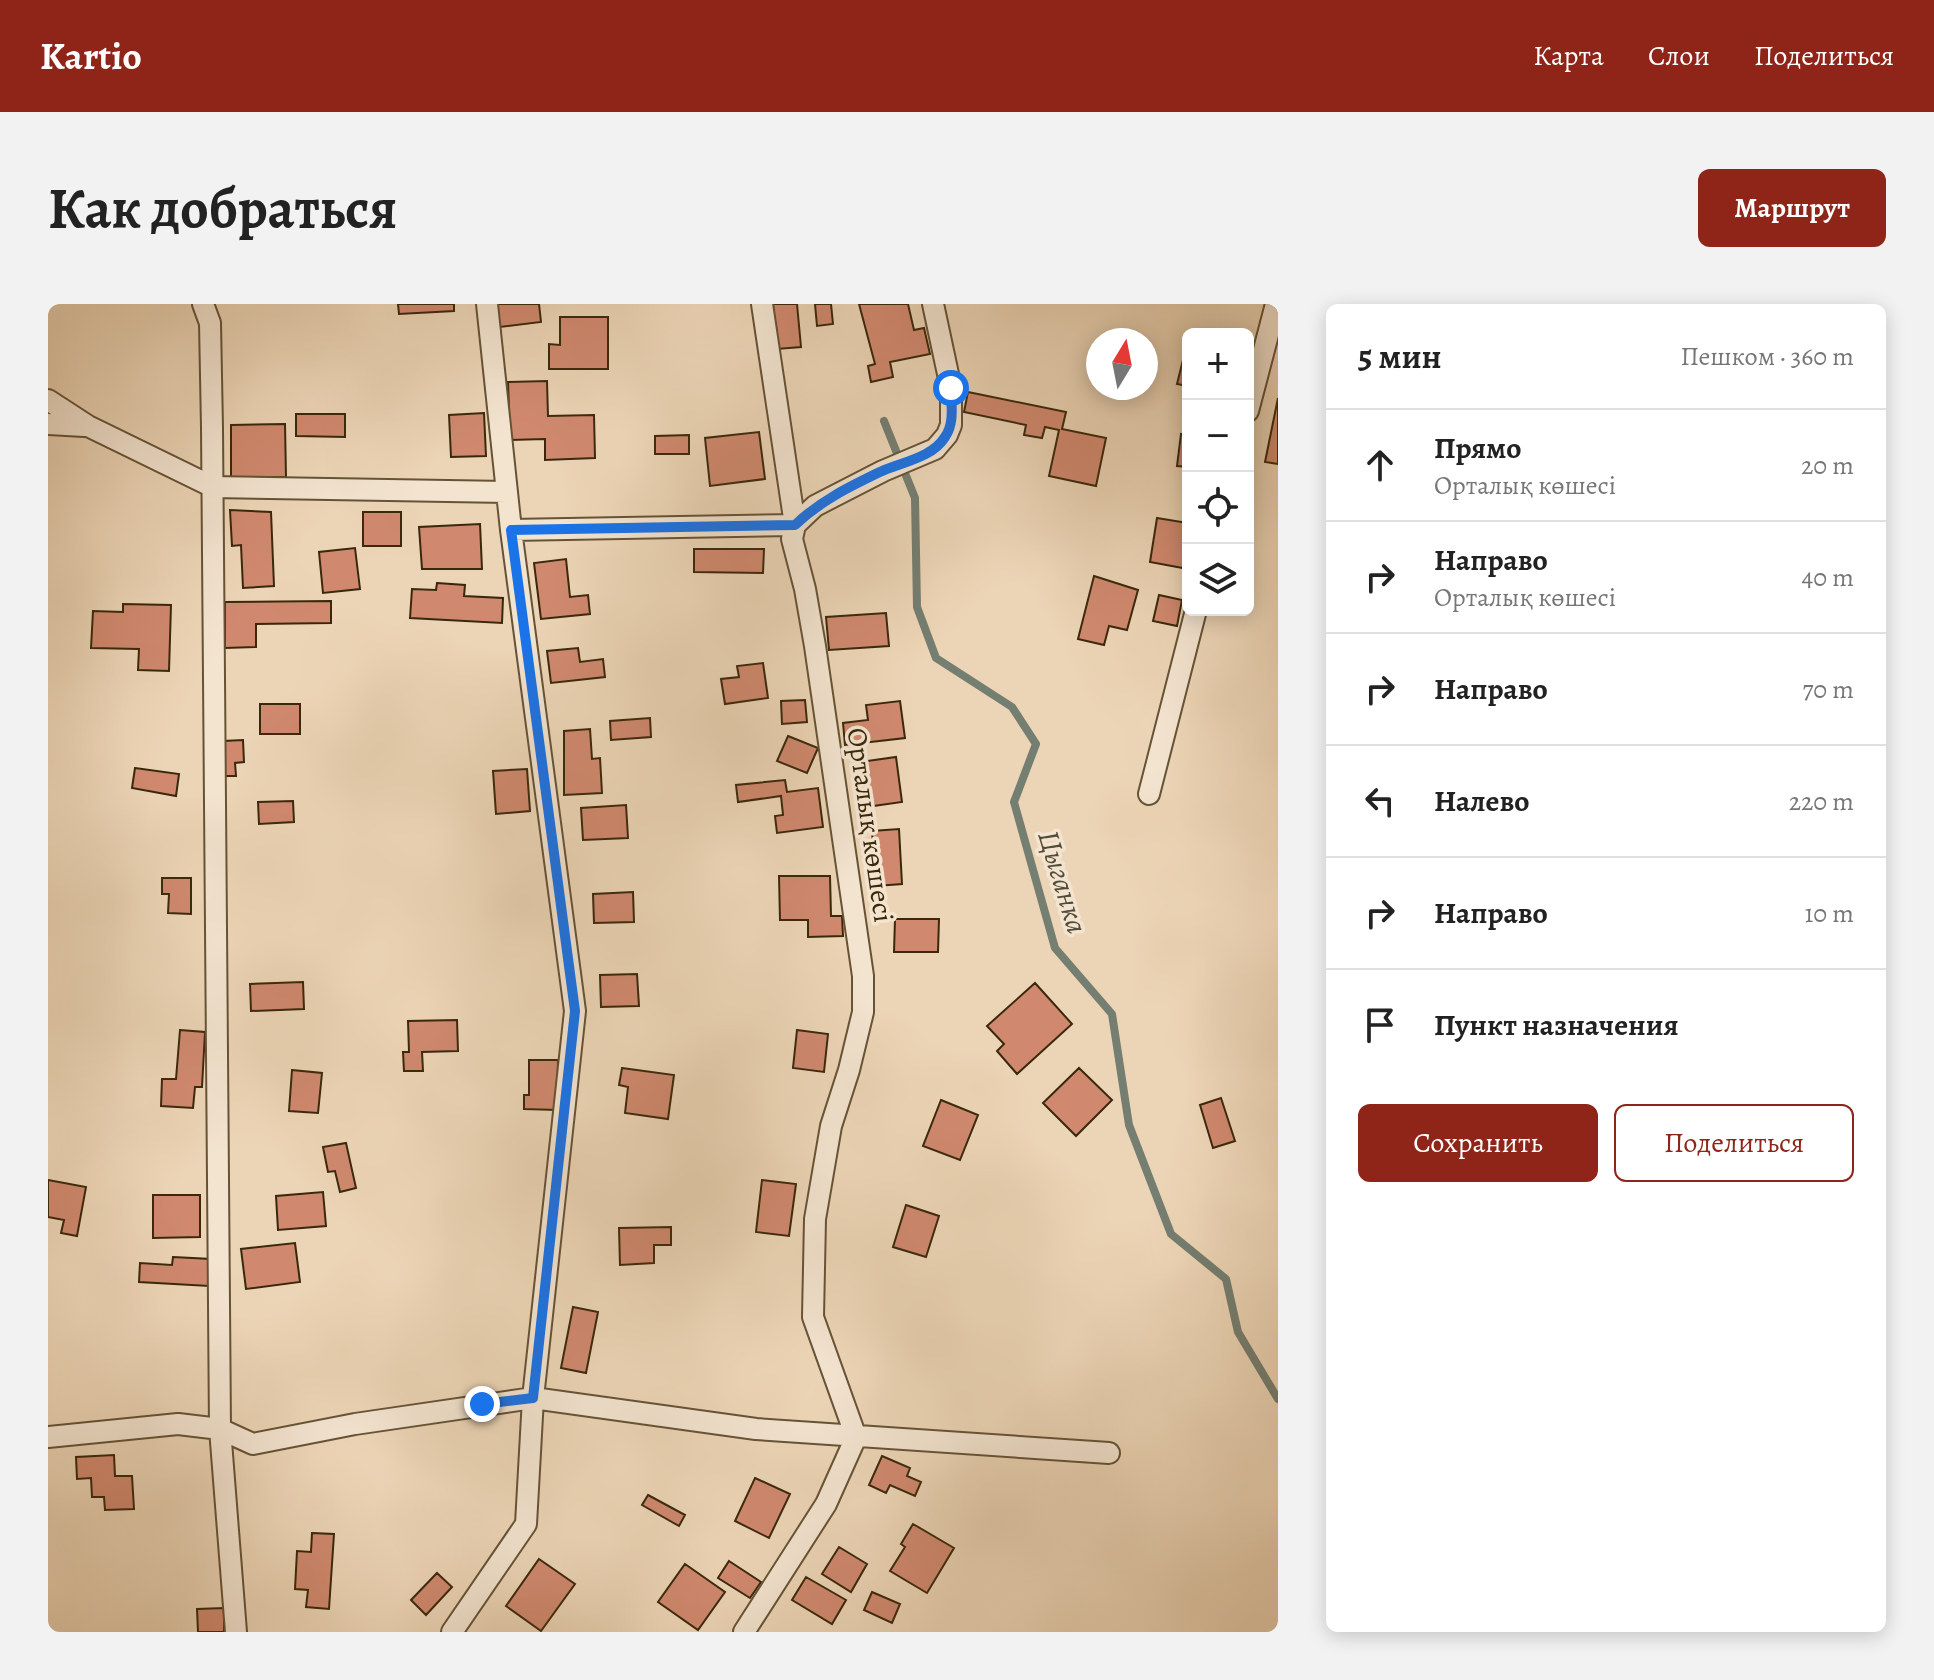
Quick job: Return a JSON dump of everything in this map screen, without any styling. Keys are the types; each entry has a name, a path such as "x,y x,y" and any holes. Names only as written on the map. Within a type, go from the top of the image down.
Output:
{"street":[{"path":"203,304 210,323 213,487 220,1429 236,1632"},
{"path":"452,1632 526,1524 533,1398 575,1011 511,530 487,304"},
{"name":"Орталық көшесі","path":"762,304 795,525 792,539 815,646 863,976 863,1012 831,1126 815,1219 813,1317 856,1437"},
{"path":"511,530 795,525 815,506 883,471 935,449 947,435 951,425 951,388 933,304"},
{"path":"1251,400 1276,304"},
{"path":"48,400 88,426 213,487 507,492"},
{"path":"48,424 88,426"},
{"path":"1149,794 1194,616"},
{"path":"48,1437 178,1424 220,1429 253,1444 355,1424 533,1398 741,1427 1109,1453"},
{"path":"744,1632 826,1504 856,1437"}],"building":[{"path":"398,304 454,304 454,311 399,314"},
{"path":"497,304 539,304 541,322 500,327"},
{"path":"773,304 797,304 801,347 777,349"},
{"path":"815,304 831,304 833,324 817,326"},
{"path":"859,304 908,304 914,330 924,328 930,354 890,362 893,377 871,382 868,366 875,364"},
{"path":"560,317 608,317 608,369 549,369 549,344 560,345"},
{"path":"1182,364 1182,385 1177,384"},
{"path":"547,381 548,416 594,415 595,458 545,460 545,439 510,440 508,382"},
{"path":"968,392 1066,412 1062,429 1106,438 1096,486 1049,476 1059,430 1045,427 1042,438 1024,435 1026,425 964,412"},
{"path":"1278,398 1278,464 1265,462"},
{"path":"484,413 486,456 451,457 449,415"},
{"path":"296,414 345,414 345,437 296,436"},
{"path":"285,424 286,477 231,477 231,425"},
{"path":"759,432 765,479 710,486 705,438"},
{"path":"1181,434 1182,466 1177,466"},
{"path":"689,435 689,454 655,454 655,436"},
{"path":"230,510 271,512 274,586 243,588 241,545 232,546"},
{"path":"363,512 401,512 401,546 363,546"},
{"path":"1157,518 1182,522 1182,568 1150,562"},
{"path":"480,524 482,569 422,569 419,527"},
{"path":"355,548 360,589 323,593 319,552"},
{"path":"694,549 764,549 763,573 694,572"},
{"path":"566,559 570,597 588,595 590,614 541,619 534,563"},
{"path":"1094,576 1138,590 1127,630 1109,626 1104,645 1078,639"},
{"path":"437,583 465,585 464,596 503,598 502,623 410,618 412,589 436,590"},
{"path":"1159,595 1182,600 1177,626 1153,621"},
{"path":"331,601 331,623 256,624 256,647 225,648 225,602"},
{"path":"123,604 171,605 169,671 138,670 139,649 91,648 93,611 123,612"},
{"path":"886,613 889,646 829,650 826,617"},
{"path":"578,648 580,662 603,659 605,677 551,683 547,651"},
{"path":"763,663 768,698 725,704 721,679 739,677 737,666"},
{"path":"805,700 807,722 782,724 781,701"},
{"path":"900,701 905,738 845,745 843,723 868,720 866,705"},
{"path":"260,704 300,704 300,734 260,734"},
{"path":"650,718 651,737 611,740 610,721"},
{"path":"590,729 592,759 600,758 602,793 564,795 564,731"},
{"path":"788,736 818,748 807,773 777,761"},
{"path":"243,740 244,762 235,763 236,776 224,776 223,741"},
{"path":"896,757 902,802 859,808 853,763"},
{"path":"135,768 179,774 176,796 132,788"},
{"path":"527,769 530,811 496,814 493,771"},
{"path":"785,780 787,792 818,788 823,827 777,833 775,816 783,815 781,796 738,802 736,785"},
{"path":"293,801 294,822 259,824 258,802"},
{"path":"626,805 628,838 583,840 581,808"},
{"path":"899,829 902,884 876,886 872,831"},
{"path":"779,876 830,876 831,916 842,916 843,936 808,937 808,920 780,920"},
{"path":"162,878 191,878 191,914 168,913 169,894 162,894"},
{"path":"633,892 634,922 594,923 593,894"},
{"path":"895,919 939,919 938,952 894,952"},
{"path":"637,974 639,1006 601,1007 600,975"},
{"path":"303,982 304,1009 251,1011 250,984"},
{"path":"1035,983 1072,1024 1017,1074 997,1051 1004,1044 987,1026"},
{"path":"457,1020 458,1051 422,1052 423,1071 404,1071 403,1052 409,1052 408,1021"},
{"path":"180,1030 205,1032 202,1087 195,1087 193,1108 161,1106 162,1079 176,1079"},
{"path":"797,1030 828,1034 824,1072 793,1068"},
{"path":"529,1060 558,1060 557,1110 524,1109 524,1095 529,1095"},
{"path":"622,1068 674,1075 668,1119 625,1113 628,1087 619,1085"},
{"path":"1079,1068 1112,1100 1076,1136 1043,1103"},
{"path":"292,1070 322,1073 318,1113 289,1111"},
{"path":"1221,1098 1235,1141 1213,1148 1200,1105"},
{"path":"941,1100 978,1115 960,1160 923,1146"},
{"path":"346,1143 356,1188 340,1192 335,1171 328,1172 323,1147"},
{"path":"48,1180 86,1187 77,1236 61,1233 64,1220 48,1217"},
{"path":"762,1180 796,1184 789,1236 756,1232"},
{"path":"323,1192 326,1226 278,1230 276,1196"},
{"path":"153,1195 200,1195 200,1237 153,1238"},
{"path":"906,1205 939,1216 926,1257 893,1247"},
{"path":"671,1227 671,1245 654,1245 654,1263 620,1265 619,1228"},
{"path":"295,1243 300,1282 246,1289 241,1249"},
{"path":"173,1257 211,1259 209,1286 139,1282 140,1263 172,1265"},
{"path":"573,1307 598,1312 586,1373 561,1368"},
{"path":"114,1455 115,1476 132,1476 134,1509 105,1510 104,1497 92,1497 91,1478 77,1479 76,1457"},
{"path":"882,1456 910,1468 907,1476 921,1482 915,1496 890,1485 886,1493 869,1485"},
{"path":"755,1478 790,1494 769,1538 735,1521"},
{"path":"648,1495 685,1515 679,1526 642,1505"},
{"path":"913,1524 954,1548 927,1593 890,1571 905,1547 901,1544"},
{"path":"312,1533 334,1534 329,1609 306,1607 308,1590 295,1589 297,1551 311,1552"},
{"path":"839,1547 867,1564 851,1592 822,1574"},
{"path":"539,1559 575,1584 541,1631 506,1606"},
{"path":"729,1561 761,1582 750,1598 718,1578"},
{"path":"685,1564 725,1592 698,1630 658,1602"},
{"path":"437,1573 452,1587 426,1615 411,1600"},
{"path":"806,1577 846,1600 832,1624 792,1600"},
{"path":"872,1592 900,1604 892,1623 864,1610"},
{"path":"224,1608 224,1632 198,1632 197,1609"}],"waterway":[{"name":"Цыганка","path":"884,421 915,498 917,607 936,658 1012,707 1036,744 1014,802 1055,948 1112,1014 1129,1125 1171,1234 1226,1279 1238,1332 1278,1399"}],"route":[{"path":"482,1404 533,1398 575,1011 511,530 795,525 815,506 842,491 935,449 951,425 951,388"}]}
